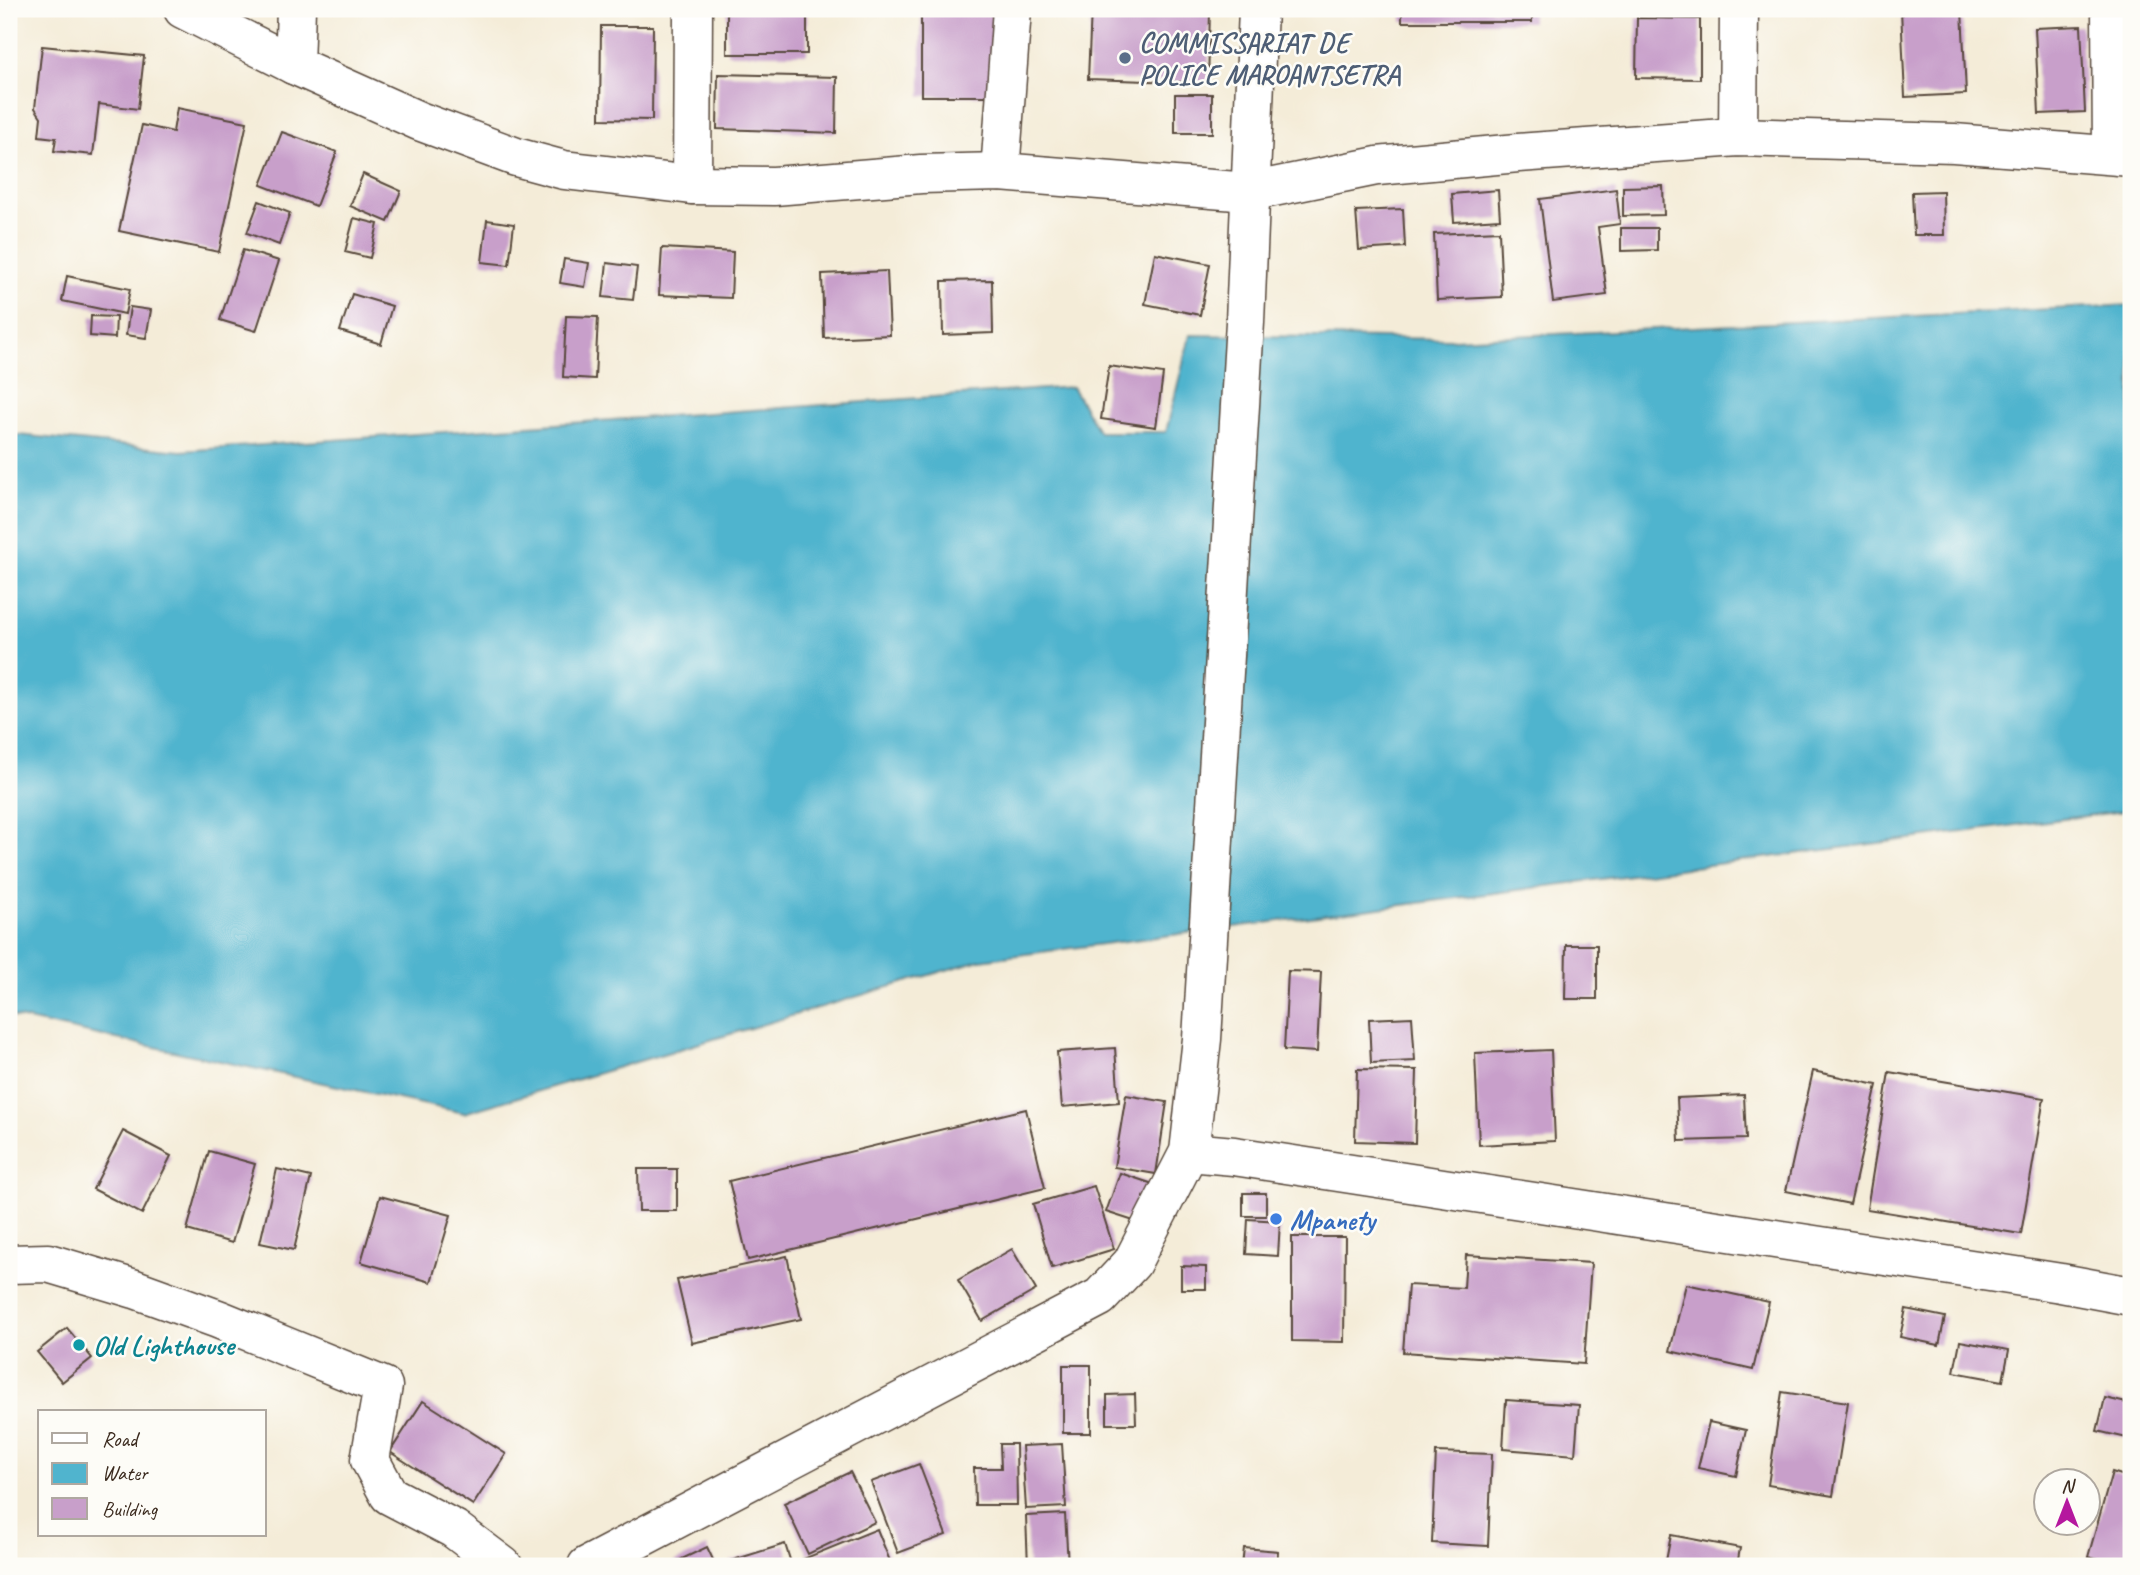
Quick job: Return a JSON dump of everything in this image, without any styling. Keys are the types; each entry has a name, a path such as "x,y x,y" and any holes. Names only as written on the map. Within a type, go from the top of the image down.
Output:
{"street":[{"path":"183,9 295,65 419,121 516,157 564,170 692,185 774,186 921,174 1000,172 1249,192 1377,166 1738,137 1954,143 2122,156 2111,9"},
{"path":"295,65 296,9"},
{"path":"692,185 693,9"},
{"path":"1000,172 1012,9"},
{"path":"587,1566 1100,1297 1132,1263 1189,1152 1202,1039 1245,322 1258,9"},
{"path":"1738,137 1739,9"},
{"path":"1189,1152 1248,1158 2131,1296"},
{"path":"9,1264 48,1263 135,1289 218,1319 383,1386 370,1460 389,1495 454,1529 503,1566"}],"water":[{"path":"2131,305 2131,810 980,960 464,1113 9,1016 9,434 181,451 1072,387 1099,432 1166,432 1190,335 1453,339"}],"building":[{"path":"727,9 807,9 807,54 727,54"},
{"path":"921,9 995,9 995,96 921,96"},
{"path":"1091,9 1210,11 1208,83 1088,79"},
{"path":"1402,9 1532,9 1532,22 1402,22"},
{"path":"1901,9 1962,9 1966,94 1905,97"},
{"path":"1637,18 1700,19 1700,79 1636,78"},
{"path":"601,26 653,26 652,120 600,119"},
{"path":"2081,26 2085,112 2039,114 2035,28"},
{"path":"42,46 144,56 138,109 99,104 93,155 54,151 56,138 39,136 41,117 35,108"},
{"path":"718,74 837,77 836,133 717,129"},
{"path":"1175,94 1212,94 1212,133 1175,133"},
{"path":"177,108 247,122 219,252 119,231 142,125 173,132"},
{"path":"282,132 337,152 316,206 261,185"},
{"path":"363,174 401,191 388,222 350,206"},
{"path":"1663,186 1664,215 1623,216 1623,187"},
{"path":"1616,189 1620,224 1598,227 1607,295 1553,302 1540,199"},
{"path":"1498,190 1500,219 1454,222 1452,194"},
{"path":"1943,191 1944,235 1914,235 1912,192"},
{"path":"259,201 290,213 279,245 247,233"},
{"path":"1403,209 1405,247 1359,250 1356,211"},
{"path":"354,218 378,224 370,258 345,252"},
{"path":"487,220 514,224 509,265 482,262"},
{"path":"1621,228 1657,228 1657,250 1621,251"},
{"path":"1499,231 1502,297 1437,300 1434,234"},
{"path":"662,248 733,252 731,298 659,295"},
{"path":"243,250 279,261 256,331 220,320"},
{"path":"1155,253 1210,264 1200,315 1145,304"},
{"path":"564,259 589,263 585,287 560,283"},
{"path":"607,263 637,267 633,300 603,297"},
{"path":"887,271 890,335 824,338 822,274"},
{"path":"67,276 130,289 125,314 62,301"},
{"path":"992,280 993,333 943,335 942,281"},
{"path":"352,294 392,306 381,344 340,331"},
{"path":"130,307 151,310 146,338 126,335"},
{"path":"91,316 116,317 115,338 90,336"},
{"path":"566,316 598,317 595,379 563,377"},
{"path":"1109,366 1163,374 1156,427 1101,419"},
{"path":"1566,945 1597,945 1597,999 1565,999"},
{"path":"1288,971 1321,972 1317,1052 1284,1050"},
{"path":"1412,1017 1415,1061 1371,1063 1369,1019"},
{"path":"1115,1048 1119,1102 1062,1107 1057,1052"},
{"path":"1551,1050 1555,1141 1479,1145 1475,1053"},
{"path":"1357,1069 1417,1070 1415,1143 1355,1141"},
{"path":"1813,1071 1877,1085 1850,1204 1786,1191"},
{"path":"1889,1072 2044,1098 2021,1234 1867,1209"},
{"path":"1126,1095 1167,1102 1156,1174 1114,1167"},
{"path":"1744,1095 1746,1139 1679,1141 1677,1098"},
{"path":"1026,1109 1045,1188 748,1260 729,1181"},
{"path":"123,1131 171,1156 142,1214 93,1189"},
{"path":"209,1151 255,1164 232,1243 187,1230"},
{"path":"277,1169 311,1177 294,1250 260,1243"},
{"path":"638,1169 677,1169 677,1211 639,1211"},
{"path":"1120,1173 1156,1185 1143,1224 1106,1212"},
{"path":"1094,1186 1114,1249 1052,1268 1033,1204"},
{"path":"1243,1193 1266,1193 1266,1216 1243,1216"},
{"path":"380,1196 451,1215 431,1282 361,1262"},
{"path":"1248,1219 1280,1221 1278,1256 1246,1254"},
{"path":"1292,1237 1345,1237 1344,1342 1292,1341"},
{"path":"1012,1249 1036,1290 982,1321 958,1280"},
{"path":"1466,1255 1591,1263 1584,1364 1403,1352 1408,1285 1464,1288"},
{"path":"787,1256 801,1319 692,1343 677,1280"},
{"path":"1181,1266 1206,1267 1206,1289 1181,1289"},
{"path":"1686,1284 1769,1302 1753,1370 1670,1351"},
{"path":"1906,1309 1945,1317 1939,1345 1900,1337"},
{"path":"67,1328 92,1358 62,1382 37,1352"},
{"path":"1960,1341 2009,1350 2003,1381 1954,1372"},
{"path":"1063,1365 1091,1365 1091,1433 1063,1433"},
{"path":"1782,1392 1848,1402 1833,1496 1768,1485"},
{"path":"1135,1394 1136,1424 1107,1424 1107,1395"},
{"path":"2105,1398 2131,1404 2131,1439 2097,1431"},
{"path":"1506,1400 1579,1405 1575,1455 1503,1449"},
{"path":"423,1401 506,1454 473,1505 390,1452"},
{"path":"1709,1422 1746,1430 1736,1476 1698,1468"},
{"path":"1000,1444 1016,1444 1017,1505 975,1505 974,1468 1001,1468"},
{"path":"1062,1444 1066,1507 1026,1509 1022,1446"},
{"path":"1436,1452 1492,1454 1488,1546 1432,1543"},
{"path":"919,1464 946,1535 898,1553 871,1482"},
{"path":"850,1472 875,1522 808,1554 784,1503"},
{"path":"2112,1472 2131,1478 2131,1566 2088,1557 2094,1536 2102,1536 2102,1507"},
{"path":"1065,1514 1068,1565 1028,1566 1026,1516"},
{"path":"877,1529 892,1566 797,1566 796,1562"},
{"path":"1671,1535 1740,1548 1737,1566 1665,1566"},
{"path":"785,1544 792,1566 731,1566 730,1561"},
{"path":"707,1547 716,1566 667,1566"},
{"path":"1244,1548 1278,1551 1277,1566 1242,1566"}],"place":[{"name":"COMMISSARIAT DE POLICE MAROANTSETRA","path":"1125,58"},
{"name":"Mpanety","path":"1276,1219"},
{"name":"Old Lighthouse","path":"79,1345"}]}
